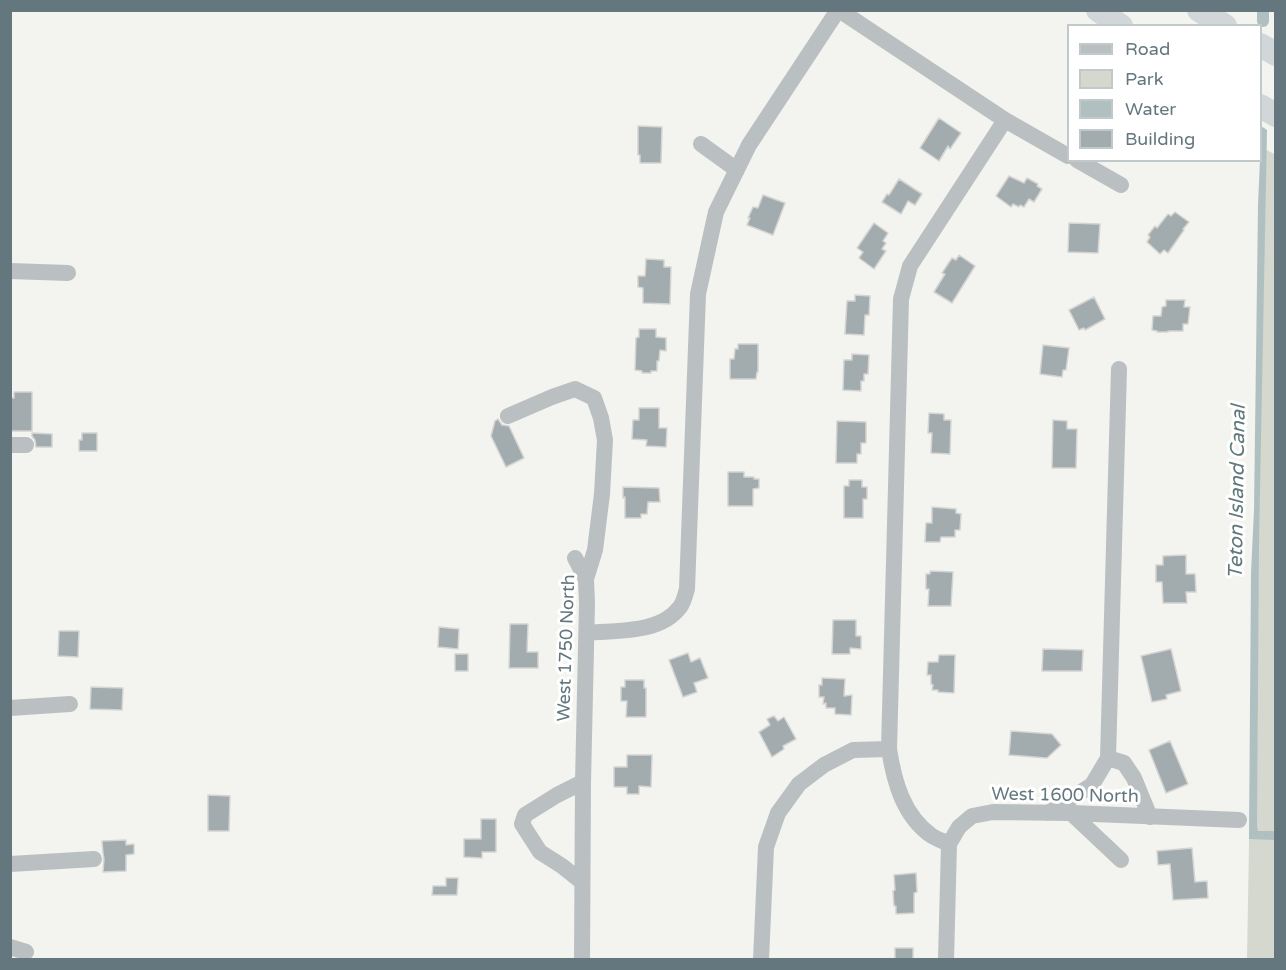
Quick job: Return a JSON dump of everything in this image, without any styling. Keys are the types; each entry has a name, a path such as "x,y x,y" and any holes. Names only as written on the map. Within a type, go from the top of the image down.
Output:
{"highway":[{"path":"1098,10 1118,24"},
{"path":"1199,10 1222,24"},
{"path":"1262,46 1275,54"},
{"path":"1262,107 1275,115"}],"street":[{"path":"586,633 647,628 667,620 681,606 687,589 698,294 716,212 749,145 839,10 1005,120 1067,155"},
{"path":"946,960 948,844 932,836 915,820 900,796 889,749 901,299 910,266 1005,120"},
{"path":"701,144 737,170"},
{"path":"1081,162 1121,185"},
{"path":"10,271 68,273"},
{"path":"1048,813 1092,785 1108,758 1119,369"},
{"name":"West 1750 North","path":"508,416 575,389 594,398 605,440 602,494 595,550 586,579 582,960"},
{"path":"575,558 586,579"},
{"path":"10,708 70,704"},
{"path":"761,960 766,847 778,813 799,784 824,765 853,750 889,749"},
{"path":"1108,758 1124,763 1134,778 1150,817"},
{"path":"582,882 540,852 522,824 525,815 583,782"},
{"name":"West 1600 North","path":"948,844 958,827 972,816 993,812 1239,820"},
{"path":"1071,813 1121,860"},
{"path":"10,864 94,859"}],"green space":[{"path":"1262,148 1276,155 1276,959 1247,960"}],"water":[{"path":"1262,127 1267,130 1259,543 1257,826 1258,831 1275,831 1275,840 1249,839 1260,162 1262,162"}],"building":[{"path":"939,118 961,133 950,149 948,146 939,161 920,148"},
{"path":"638,126 662,127 661,163 640,163"},
{"path":"1009,176 1024,183 1027,178 1038,184 1037,186 1042,189 1034,202 1029,199 1024,207 1013,204 1011,207 996,196"},
{"path":"899,179 922,194 915,205 908,201 901,214 882,202"},
{"path":"763,195 785,203 773,235 747,225 753,207 758,208"},
{"path":"1175,212 1189,222 1168,253 1164,250 1160,254 1147,242 1150,237 1148,235 1168,214 1171,216"},
{"path":"874,223 888,233 883,241 886,243 882,249 886,251 874,269 859,258 863,252 857,248"},
{"path":"1069,223 1100,224 1098,253 1068,252"},
{"path":"959,255 975,266 952,303 934,292 945,274 942,273 952,258 956,260"},
{"path":"646,259 664,260 664,267 671,267 670,304 643,303 643,288 638,287 638,276 645,276"},
{"path":"855,295 870,296 869,315 865,315 864,335 845,334 847,301 855,301"},
{"path":"1094,297 1105,319 1085,330 1084,328 1079,330 1069,310"},
{"path":"1166,300 1185,300 1184,307 1190,307 1188,324 1183,324 1183,331 1157,332 1152,330 1153,316 1161,316"},
{"path":"639,329 656,329 656,337 666,338 666,351 660,350 657,371 642,373 642,371 635,370 636,338 639,337"},
{"path":"738,344 758,344 756,379 730,379 730,359 734,359"},
{"path":"1043,345 1069,348 1066,370 1063,370 1062,377 1040,374"},
{"path":"852,354 869,355 868,374 864,374 864,381 861,381 861,391 843,390 844,360 852,360"},
{"path":"14,392 32,392 32,431 10,431 10,398 14,398"},
{"path":"639,408 659,408 659,428 667,428 666,447 646,446 647,440 632,439 633,420 639,420"},
{"path":"929,413 944,414 944,420 951,420 950,454 931,453 932,433 928,433"},
{"path":"498,419 502,425 509,426 524,458 506,467 491,436 495,421"},
{"path":"1053,420 1067,421 1067,429 1077,429 1076,468 1052,468"},
{"path":"837,421 866,422 866,443 861,443 861,454 857,454 857,463 836,463"},
{"path":"32,433 52,434 52,447 36,447"},
{"path":"82,433 97,433 97,451 79,451 79,440 82,440"},
{"path":"728,472 744,472 744,477 759,479 759,488 753,489 753,506 728,506"},
{"path":"849,480 862,480 862,487 867,487 867,499 863,499 863,518 844,518 844,486 849,486"},
{"path":"623,487 659,488 660,502 648,502 647,514 641,514 641,518 625,518"},
{"path":"932,507 956,509 956,513 961,514 960,530 955,530 955,537 941,537 940,542 925,542 926,523 932,523"},
{"path":"1186,555 1186,574 1195,574 1196,592 1186,592 1187,603 1163,603 1162,582 1156,582 1156,565 1163,565 1163,556"},
{"path":"930,571 953,572 951,606 928,606 929,589 926,589 926,574 930,574"},
{"path":"833,620 856,620 856,636 861,636 861,649 850,648 850,654 832,654"},
{"path":"510,624 528,624 527,652 538,652 538,668 509,668"},
{"path":"439,627 459,629 458,649 438,647"},
{"path":"59,631 79,631 78,657 58,656"},
{"path":"1043,649 1083,650 1082,671 1042,671"},
{"path":"1171,649 1181,691 1166,695 1167,699 1152,702 1141,656"},
{"path":"688,653 691,662 700,658 708,678 694,683 697,692 683,697 669,660"},
{"path":"455,654 468,654 468,671 455,671"},
{"path":"939,655 955,655 954,693 932,690 931,675 927,675 928,662 938,662"},
{"path":"822,678 845,679 844,696 852,695 851,715 835,714 835,708 826,708 826,703 823,704 824,697 819,697 819,685 822,685"},
{"path":"625,680 644,680 646,717 626,717 627,701 621,701 621,687 625,687"},
{"path":"91,687 123,688 122,710 90,709"},
{"path":"774,716 778,721 784,717 796,739 783,746 784,749 772,757 759,732 770,725 767,719"},
{"path":"1011,731 1052,734 1061,745 1047,758 1009,755"},
{"path":"1170,741 1188,784 1166,793 1149,750"},
{"path":"627,755 652,755 651,787 639,786 639,794 627,794 627,787 614,787 614,767 627,767"},
{"path":"208,795 230,796 229,831 208,831"},
{"path":"481,819 496,819 496,852 482,852 482,858 464,857 464,839 481,839"},
{"path":"126,840 126,845 134,844 134,854 126,855 126,871 103,872 102,841"},
{"path":"1192,848 1195,882 1207,881 1208,898 1173,900 1170,864 1158,865 1157,851"},
{"path":"916,873 917,892 914,893 914,913 896,914 893,891 895,890 894,875"},
{"path":"446,878 458,878 457,895 432,895 433,886 446,886"},
{"path":"895,948 913,948 913,960 895,960"}],"waterway":[{"name":"Teton Island Canal","path":"1263,10 1263,21"}]}
